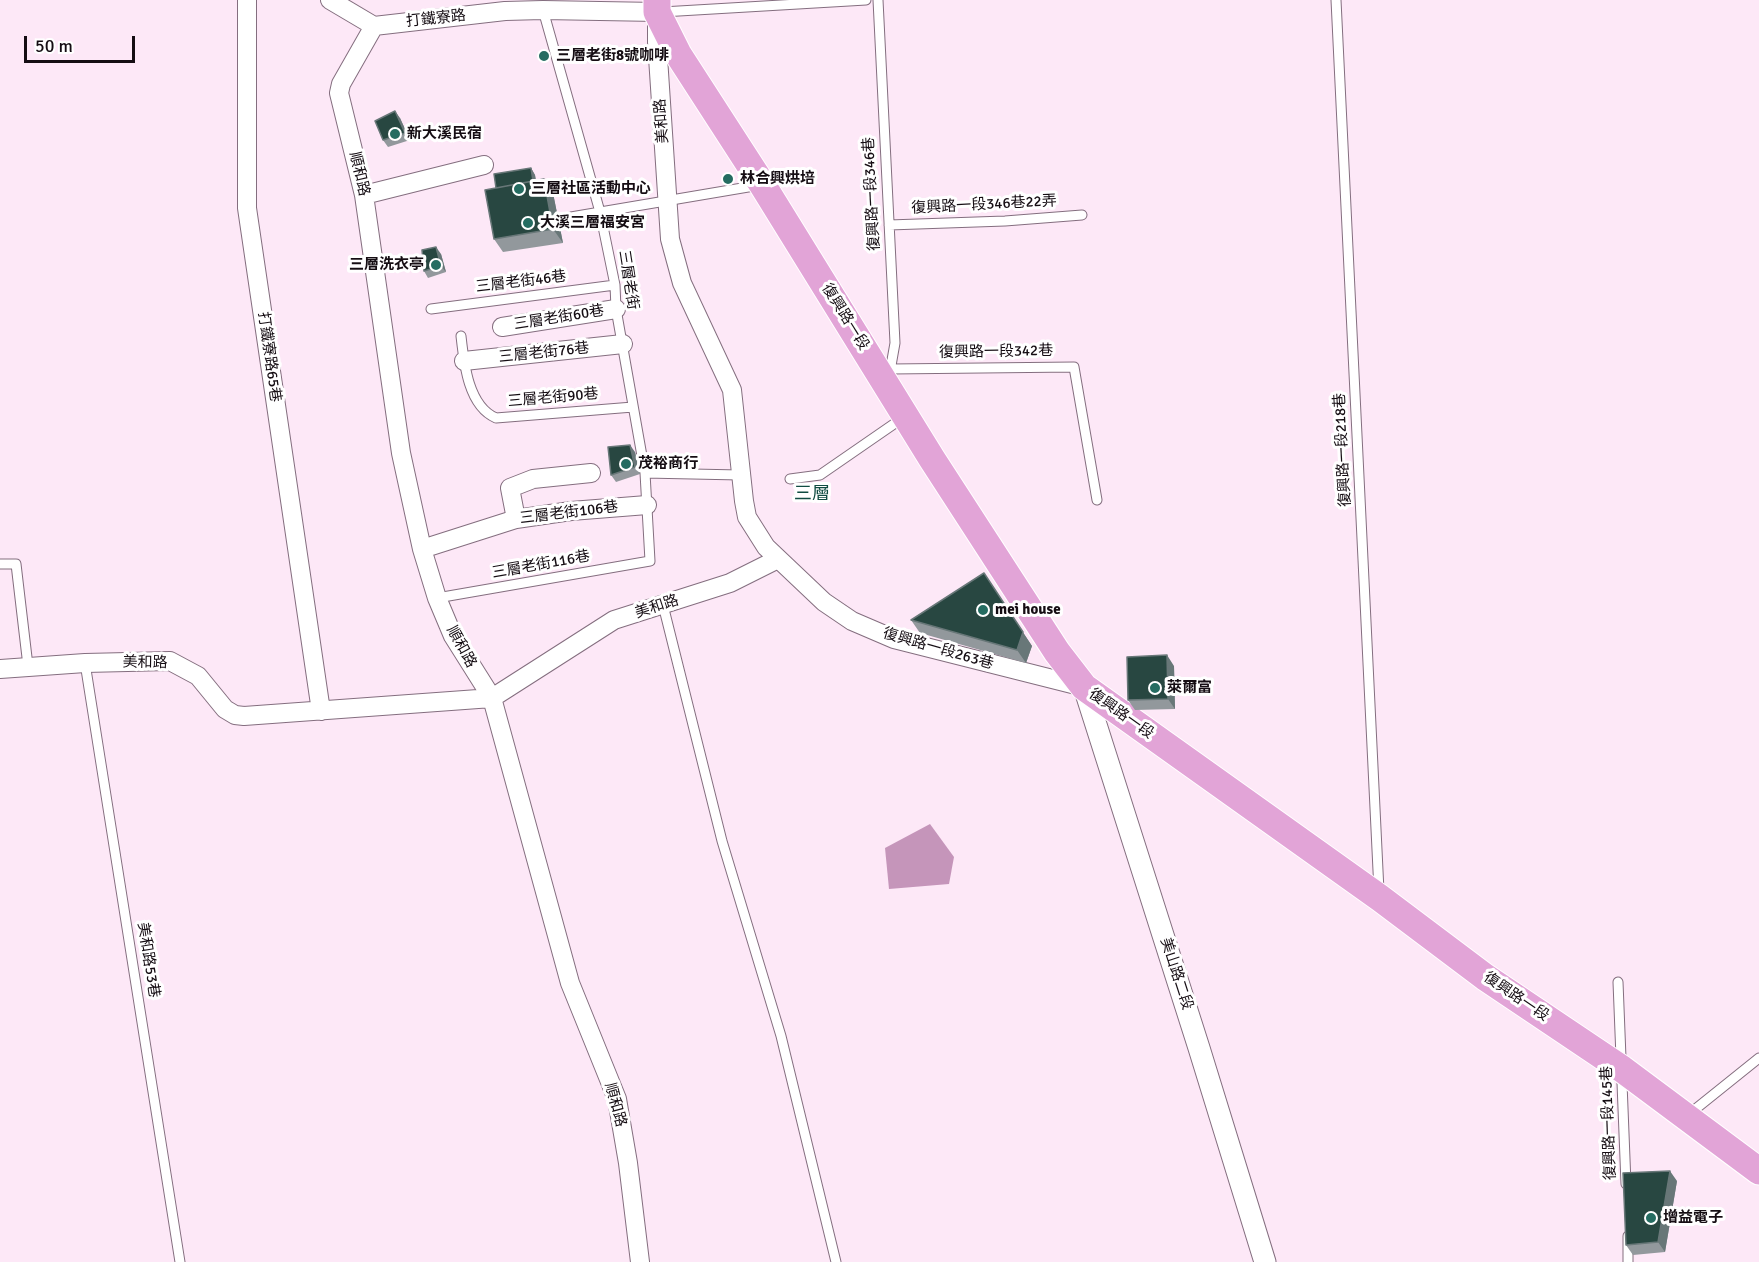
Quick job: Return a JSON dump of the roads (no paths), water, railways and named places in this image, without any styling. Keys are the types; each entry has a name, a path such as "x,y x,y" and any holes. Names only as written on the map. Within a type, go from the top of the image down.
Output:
{"main road":[{"name":"復興路一段","path":"657,6 678,54 889,377 906,416 1057,652 1084,687 1380,898 1485,977 1622,1069 1759,1172"}],"street":[{"name":"打鐵寮路65巷","path":"247,0 247,208 321,711"},
{"path":"330,0 374,26"},
{"name":"美和路","path":"0,669 85,663 170,661 198,676 225,709 236,715 244,716 492,698 614,620 730,583 778,559 761,541 747,517 740,475 732,390 682,283 670,239 657,6"},
{"name":"打鐵寮路","path":"374,26 505,11 657,6"},
{"name":"順和路","path":"374,26 339,89 364,195 401,453 422,549 437,598 453,636 492,698 570,983 617,1099 628,1163 640,1262"},
{"path":"364,195 484,165"},
{"name":"三層老街60巷","path":"502,327 616,309"},
{"name":"三層老街76巷","path":"464,361 623,344"},
{"path":"516,519 510,488 533,479 591,473"},
{"name":"三層老街106巷","path":"422,549 516,519 571,511 647,505"},
{"name":"復興路一段263巷","path":"778,559 824,602 852,621 894,639 1084,687"},
{"name":"美山路二段","path":"1084,687 1265,1262"}],"lane":[{"path":"657,6 866,0"},
{"name":"復興路一段346巷","path":"878,0 894,343 889,377"},
{"name":"復興路一段218巷","path":"1336,0 1380,898"},
{"name":"三層老街","path":"543,10 600,212 615,285 616,309 645,473 650,561"},
{"path":"565,219 762,184"},
{"name":"復興路一段346巷22弄","path":"889,225 1005,221 1082,215"},
{"name":"三層老街46巷","path":"431,309 615,285"},
{"name":"三層老街90巷","path":"461,336 470,384 478,401 489,415 496,418 633,407"},
{"name":"復興路一段342巷","path":"889,377 1074,367 1097,500"},
{"path":"790,479 820,476 906,416"},
{"path":"645,473 740,475"},
{"name":"三層老街116巷","path":"437,598 650,561"},
{"path":"0,564 16,564 28,666"},
{"path":"663,605 722,841 781,1035 836,1262"},
{"name":"美和路53巷","path":"85,663 180,1262"},
{"name":"復興路一段145巷","path":"1618,982 1626,1194"},
{"path":"1687,1117 1759,1058"},
{"path":"1627,1228 1629,1262"}],"place":[{"name":"三層老街8號咖啡","path":"544,56"},
{"name":"新大溪民宿","path":"395,134"},
{"name":"林合興烘培","path":"728,179"},
{"name":"三層社區活動中心","path":"519,189"},
{"name":"大溪三層福安宮","path":"528,223"},
{"name":"三層洗衣亭","path":"436,265"},
{"name":"茂裕商行","path":"626,464"},
{"name":"mei house","path":"983,610"},
{"name":"萊爾富","path":"1155,688"},
{"name":"增益電子","path":"1651,1218"}],"district":[{"name":"三層","path":"812,494"}]}
